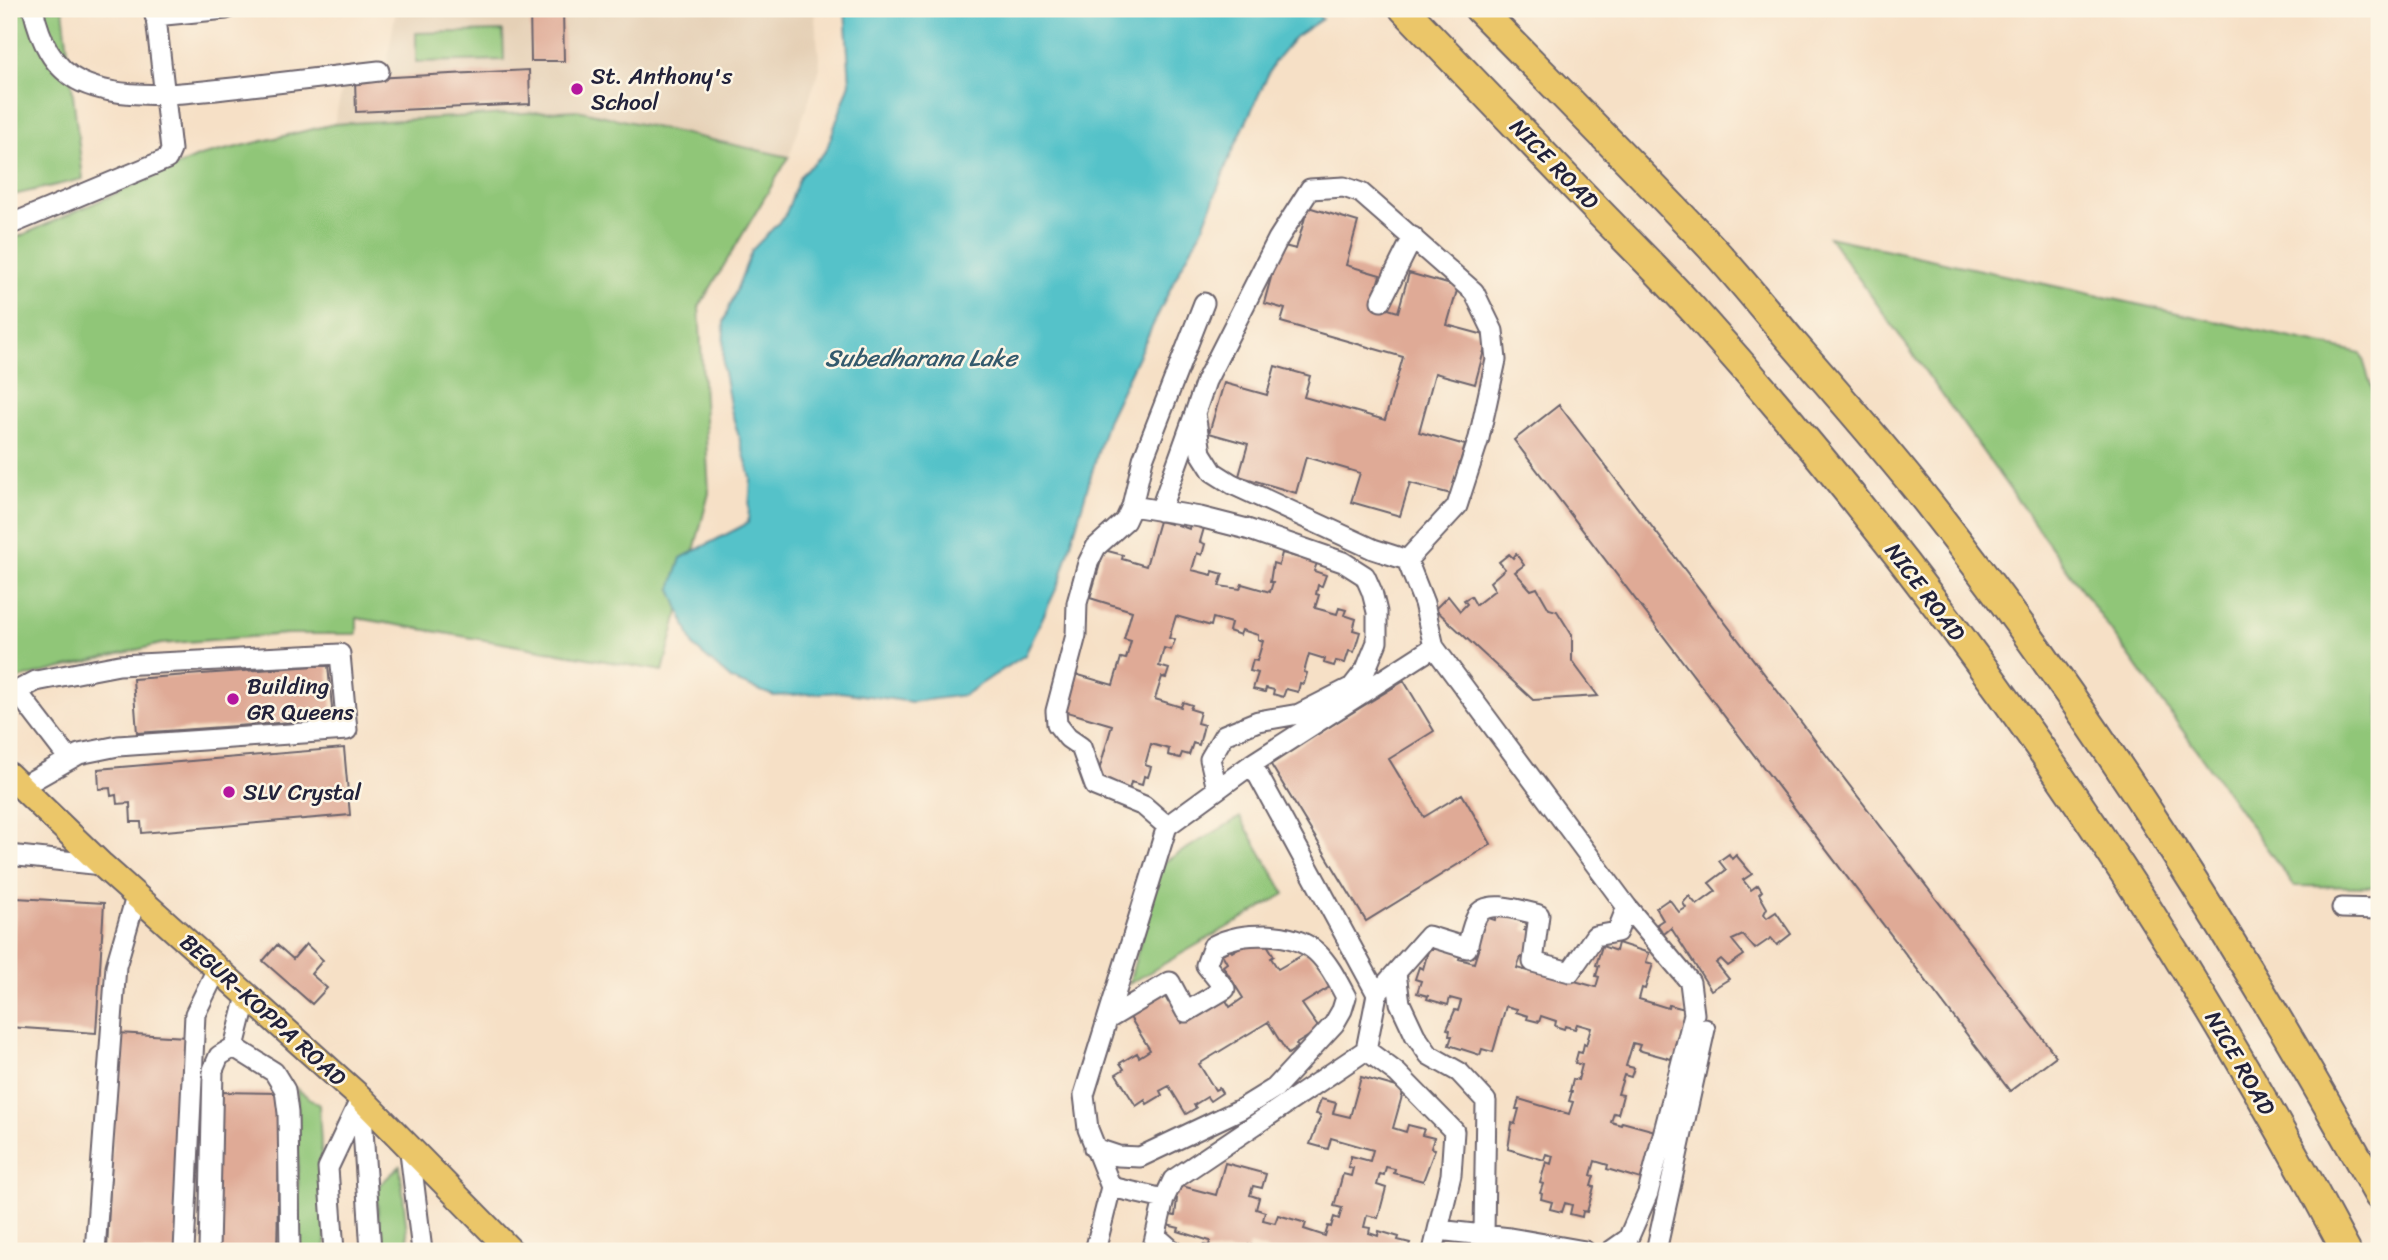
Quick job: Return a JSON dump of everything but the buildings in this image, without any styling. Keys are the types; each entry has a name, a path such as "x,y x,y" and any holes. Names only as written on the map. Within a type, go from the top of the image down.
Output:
{"highway":[{"name":"NICE ROAD","path":"1404,9 1697,314 1892,547 2047,756 2155,920 2269,1111 2346,1251"},
{"path":"1479,9 1712,249 1865,426 1953,535 2026,632 2119,765 2223,926 2311,1072 2379,1196"}],"main road":[{"name":"BEGUR-KOPPA ROAD","path":"15,781 136,897 361,1098 511,1251"}],"street":[{"path":"33,9 46,50 62,68 79,81 100,89 164,96 379,71"},
{"path":"9,225 167,159 171,150 155,12 226,9"},
{"path":"1160,511 1206,381 1278,239 1310,189 1344,187 1361,193 1474,292 1493,331 1496,360 1479,438 1457,506 1407,560"},
{"path":"1381,301 1413,237"},
{"path":"1167,826 1144,806 1095,786 1081,747 1068,738 1057,724 1056,711 1076,635 1077,603 1088,563 1096,547 1125,521 1132,506 1143,459 1204,303"},
{"path":"1195,413 1201,453 1213,472 1232,484 1373,549 1407,560"},
{"path":"1132,506 1200,517 1247,529 1343,562 1365,576 1372,592 1377,612 1377,642 1366,669 1352,687 1299,715 1258,721 1224,735 1210,759 1217,789"},
{"path":"1407,560 1424,603 1434,647 1627,907 1690,982 1694,1014 1648,1192 1628,1239 1611,1251"},
{"path":"1095,1251 1111,1187 1088,1129 1084,1095 1167,826 1252,764 1434,647"},
{"path":"15,781 69,759 79,754 118,746 347,730 340,654 119,665 36,681 13,693 69,759"},
{"path":"1252,764 1377,994"},
{"path":"9,855 102,865"},
{"path":"95,1251 116,966 136,897"},
{"path":"1173,1251 1154,1244 1164,1199 1173,1180 1366,1050 1377,994 1428,936 1467,948 1478,914 1490,905 1539,915 1533,962 1570,972 1595,936 1617,932 1627,907"},
{"path":"2342,908 2379,909"},
{"path":"1094,1148 1118,1156 1140,1157 1241,1109 1275,1088 1334,1024 1346,997 1332,970 1310,946 1289,936 1245,935 1213,946 1206,965 1225,989 1186,1012 1170,982 1108,1019"},
{"path":"184,1251 195,1014 217,969"},
{"path":"1396,973 1400,1003 1415,1035 1429,1055 1459,1072 1486,1101 1484,1234"},
{"path":"209,1251 213,1070 219,1056 234,1047 247,996"},
{"path":"1656,1251 1705,1029"},
{"path":"234,1047 274,1072 285,1090 288,1113 290,1251"},
{"path":"1366,1050 1397,1073 1454,1131 1451,1175 1433,1251"},
{"path":"334,1251 328,1168 361,1098"},
{"path":"361,1098 371,1251"},
{"path":"409,1144 422,1251"},
{"path":"1111,1187 1164,1199"},
{"path":"1438,1230 1484,1234 1585,1251"}],"shaded area":[{"name":"St. Anthony's School","path":"396,9 814,9 820,68 789,157 577,110 334,124 347,68 387,63"}],"green space":[{"path":"9,9 63,9 83,179 9,196"},
{"path":"503,31 504,60 416,62 416,33"},
{"path":"577,110 789,157 699,307 709,493 663,671 357,618 357,634 287,634 161,644 9,681 9,241 200,156 334,124"},
{"path":"1829,237 2361,353 2379,411 2379,887 2294,886"},
{"path":"1240,817 1285,894 1129,984 1161,864"},
{"path":"297,1089 319,1105 326,1251 299,1251"},
{"path":"400,1166 409,1251 381,1251 376,1188"}],"water":[{"name":"Subedharana Lake","path":"845,9 1313,9 1322,19 1295,37 1274,62 1229,159 1203,227 1107,421 1060,581 1025,655 964,695 912,702 840,692 774,696 732,680 694,647 671,589 681,558 748,523 751,478 731,410 723,367 724,321 752,250 785,216 800,176 826,151 850,83"}],"place":[{"name":"St. Anthony's School","path":"577,89"},
{"name":"Building GR Queens","path":"233,699"},
{"name":"SLV Crystal","path":"229,792"}]}
